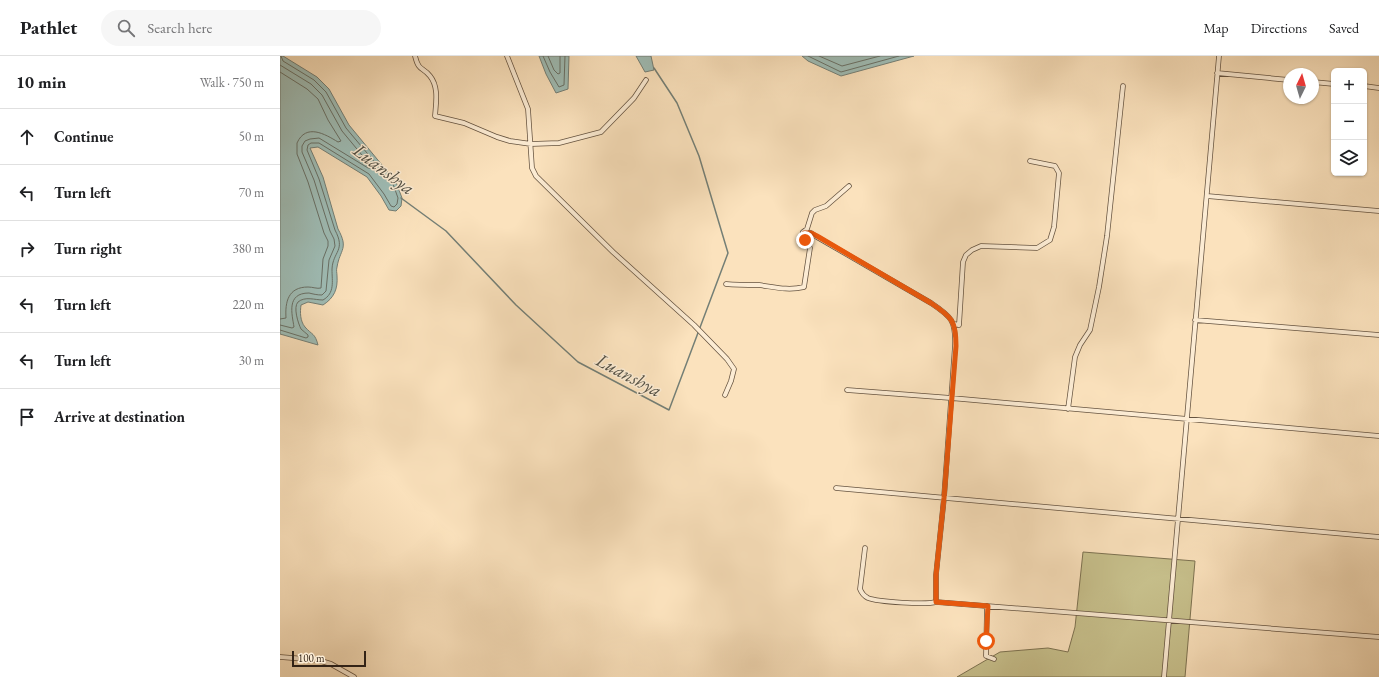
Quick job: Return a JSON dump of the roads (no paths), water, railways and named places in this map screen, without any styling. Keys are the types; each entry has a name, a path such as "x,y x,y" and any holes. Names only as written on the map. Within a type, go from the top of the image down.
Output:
{"street":[{"path":"415,56 418,66 430,76 437,90 435,116 464,123 491,135 510,141 531,144 559,143 602,132 634,98 646,80"},
{"path":"507,56 528,109 532,168 536,176 612,252 694,325 732,365 734,372 725,395"},
{"path":"1164,677 1219,56"},
{"path":"1217,73 1283,79"},
{"path":"1319,83 1331,84"},
{"path":"1068,409 1074,356 1090,330 1099,287 1107,236 1123,86"},
{"path":"1367,86 1379,88"},
{"path":"954,324 959,325 963,262 966,255 972,250 981,246 1038,248 1050,240 1054,227 1059,172 1055,166 1030,161"},
{"path":"726,284 757,285 782,289 796,289 804,287 810,248 802,239 803,232 807,229 812,213 826,206 849,186"},
{"path":"1206,196 1379,211"},
{"path":"804,233 811,233 817,236 931,303 942,310 954,324 956,331 956,346 944,498 936,575 936,602"},
{"path":"1195,320 1379,335"},
{"path":"847,390 1379,436"},
{"path":"836,488 1379,537"},
{"path":"865,548 860,589 862,594 870,599 926,603 936,602 1379,637"},
{"path":"988,606 986,656 994,659"},
{"path":"280,657 318,660 330,664 354,677"}],"water":[{"path":"280,56 283,56 317,77 329,89 349,125 396,182 402,198 401,206 396,211 389,210 367,177 318,147 310,148 323,177 343,241 343,249 337,268 337,285 333,296 323,305 308,302 301,305 302,322 314,336 318,345 280,334"},
{"path":"539,56 569,56 568,89 556,93"},
{"path":"636,56 651,56 654,70 645,72"},
{"path":"802,56 914,56 841,76 808,61"}],"waterway":[{"name":"Luanshya","path":"401,198 446,231 516,305 578,362 669,410 728,253 699,156 677,103 654,68"}]}
